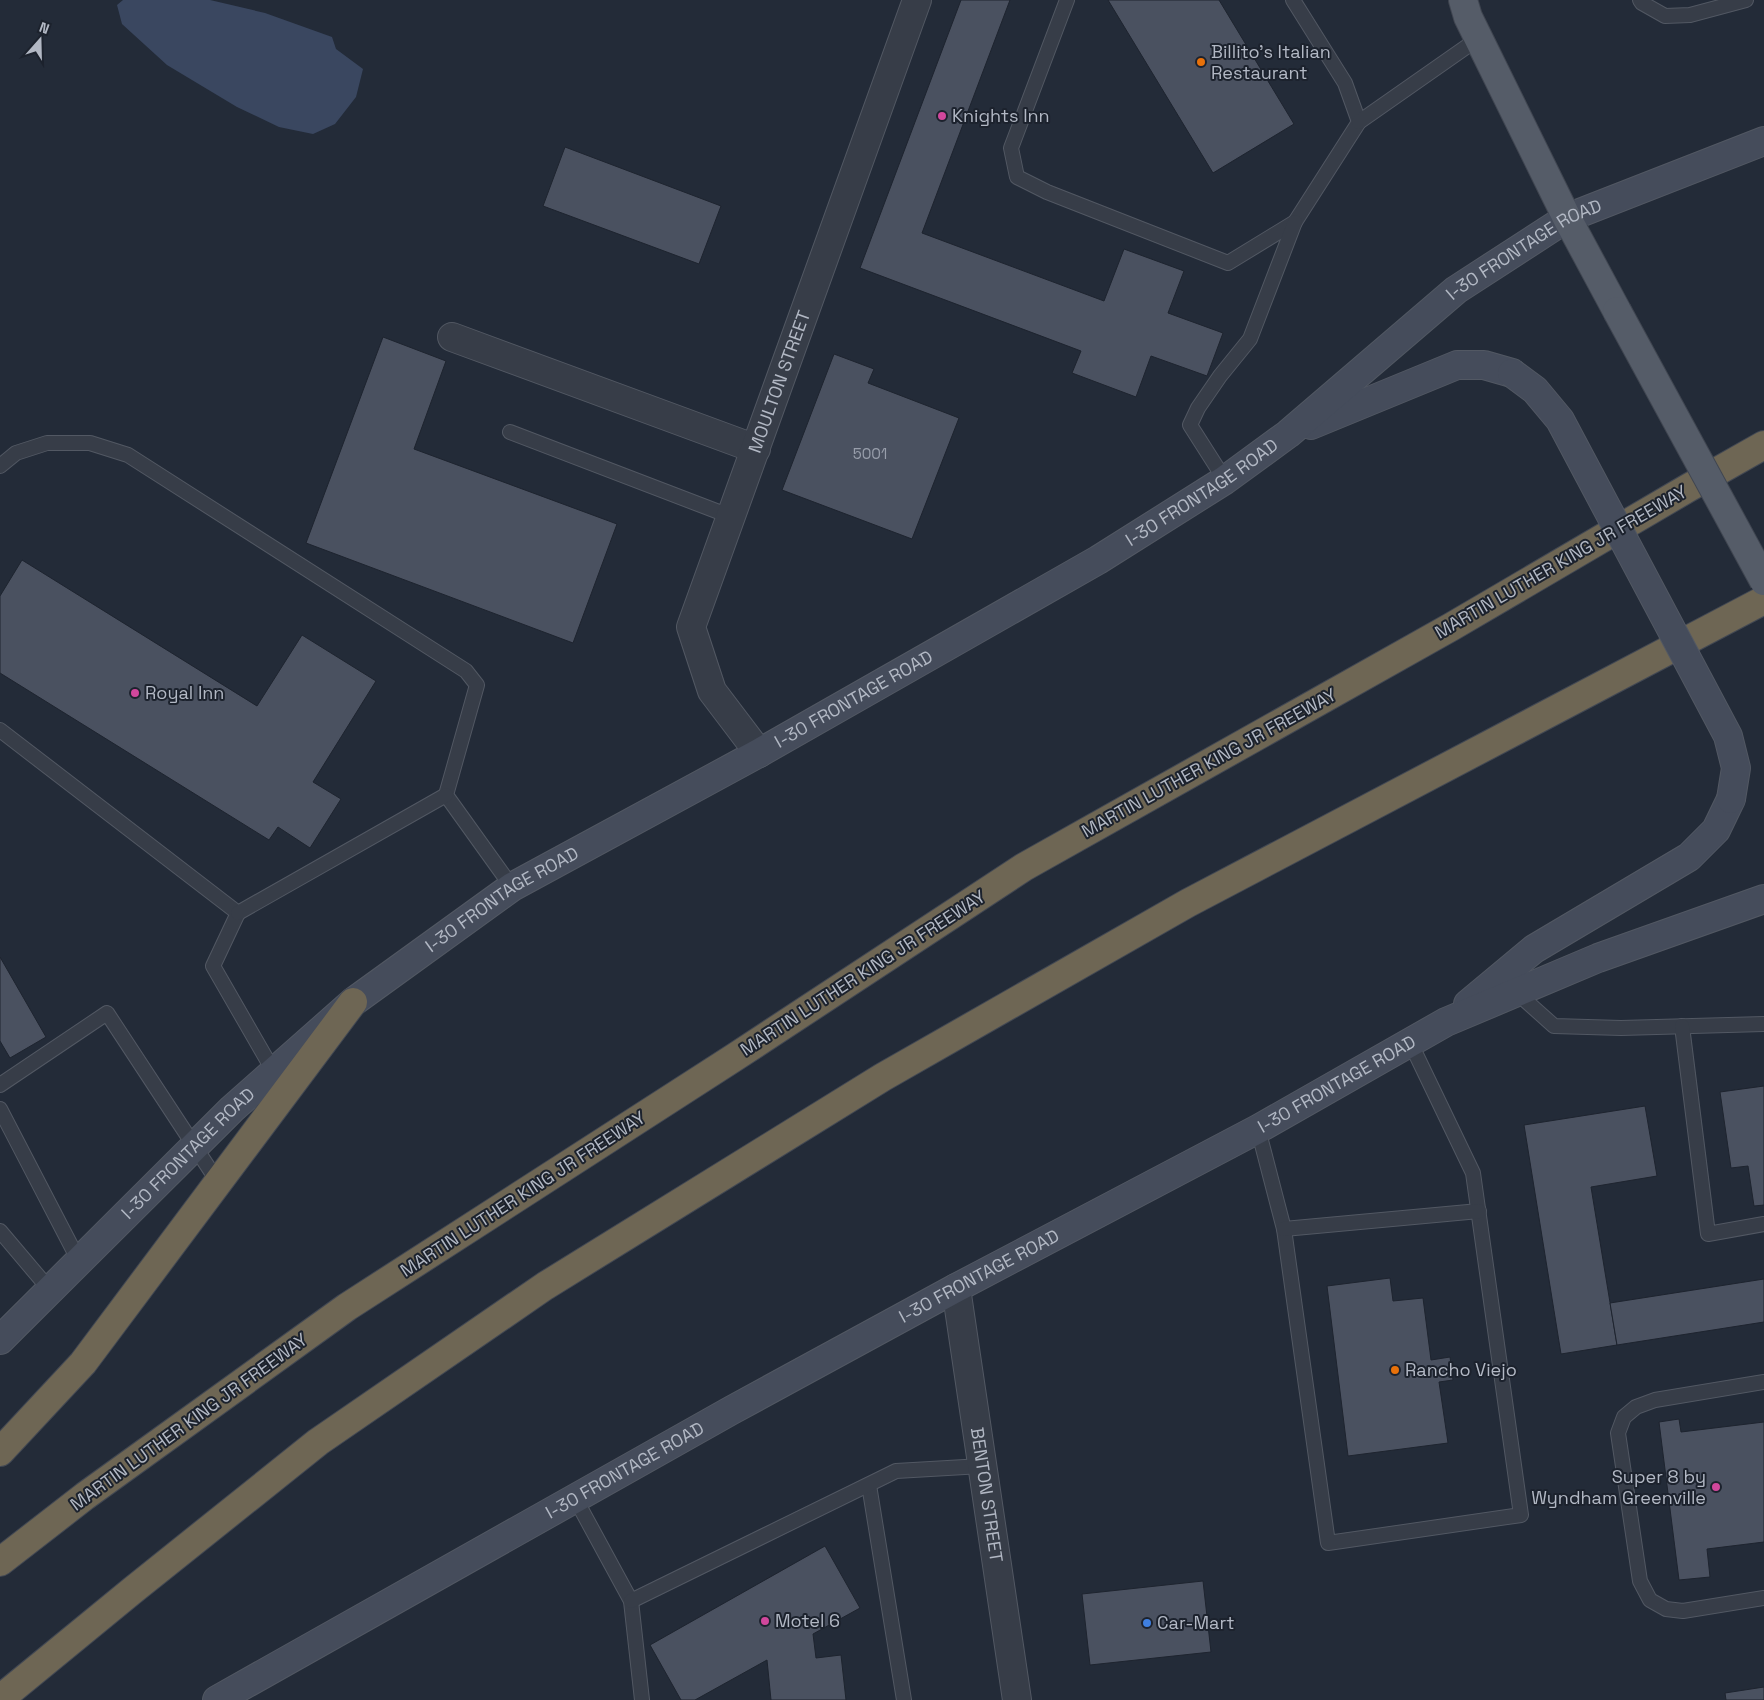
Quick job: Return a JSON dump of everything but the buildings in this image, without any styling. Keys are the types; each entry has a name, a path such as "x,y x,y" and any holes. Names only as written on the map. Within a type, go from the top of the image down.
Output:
{"highway":[{"name":"MARTIN LUTHER KING JR FREEWAY","path":"0,1562 85,1496 347,1307 718,1068 1024,867 1451,627 1764,445"},
{"path":"0,1699 318,1442 545,1286 883,1077 1180,908 1764,600"},
{"path":"0,1452 83,1363 353,1002"}],"main road":[{"path":"1463,0 1468,17 1568,218 1764,581"},
{"name":"I-30 FRONTAGE ROAD","path":"0,1340 232,1110 353,1002 512,887 759,753 1098,560 1225,480 1288,434 1456,290 1568,218 1764,141"},
{"path":"1288,434 1457,365 1484,365 1512,373 1535,390 1560,420 1728,736 1736,768 1731,799 1716,830 1689,857 1534,949 1446,1022"},
{"name":"I-30 FRONTAGE ROAD","path":"217,1700 741,1405 956,1288 1258,1129 1446,1022 1598,958 1764,899"}],"street":[{"name":"MOULTON STREET","path":"759,753 712,692 692,627 917,0"},
{"path":"452,336 756,449"},
{"name":"BENTON STREET","path":"956,1288 1017,1700"}],"lane":[{"path":"1067,0 1011,148 1017,177 1047,192 1228,263 1295,222"},
{"path":"1293,0 1345,83 1359,122"},
{"path":"1640,0 1642,4 1665,16 1690,15 1746,0"},
{"path":"1225,480 1190,425 1198,408 1220,376 1250,339 1295,222 1359,122 1479,38"},
{"path":"510,432 732,517"},
{"path":"0,466 16,453 47,443 90,443 128,455 466,671 477,685 446,795 238,913 213,966 274,1072"},
{"path":"0,730 238,913"},
{"path":"446,795 512,887"},
{"path":"1516,992 1554,1026 1621,1028 1764,1024"},
{"path":"0,1085 107,1014 218,1182"},
{"path":"1682,1026 1708,1234 1764,1224"},
{"path":"1258,1129 1284,1229 1328,1543 1521,1515 1473,1173 1410,1042"},
{"path":"0,1109 79,1261"},
{"path":"1284,1229 1478,1212"},
{"path":"0,1231 50,1290"},
{"path":"1764,1382 1655,1400 1636,1407 1624,1417 1618,1433 1640,1581 1650,1600 1666,1609 1683,1611 1764,1598"},
{"path":"631,1601 896,1471 982,1466"},
{"path":"869,1485 904,1700"},
{"path":"575,1498 631,1601 642,1700"}],"water":[{"path":"123,0 210,0 265,13 332,37 336,49 363,69 356,97 335,124 313,134 279,127 237,107 167,65 122,24 117,5"}],"place":[{"name":"Billito's Italian Restaurant","path":"1201,62"},
{"name":"Knights Inn","path":"942,116"},
{"name":"Royal Inn","path":"135,693"},
{"name":"Rancho Viejo","path":"1395,1370"},
{"name":"Super 8 by Wyndham Greenville","path":"1716,1487"},
{"name":"Motel 6","path":"765,1621"},
{"name":"Car-Mart","path":"1147,1623"}]}
